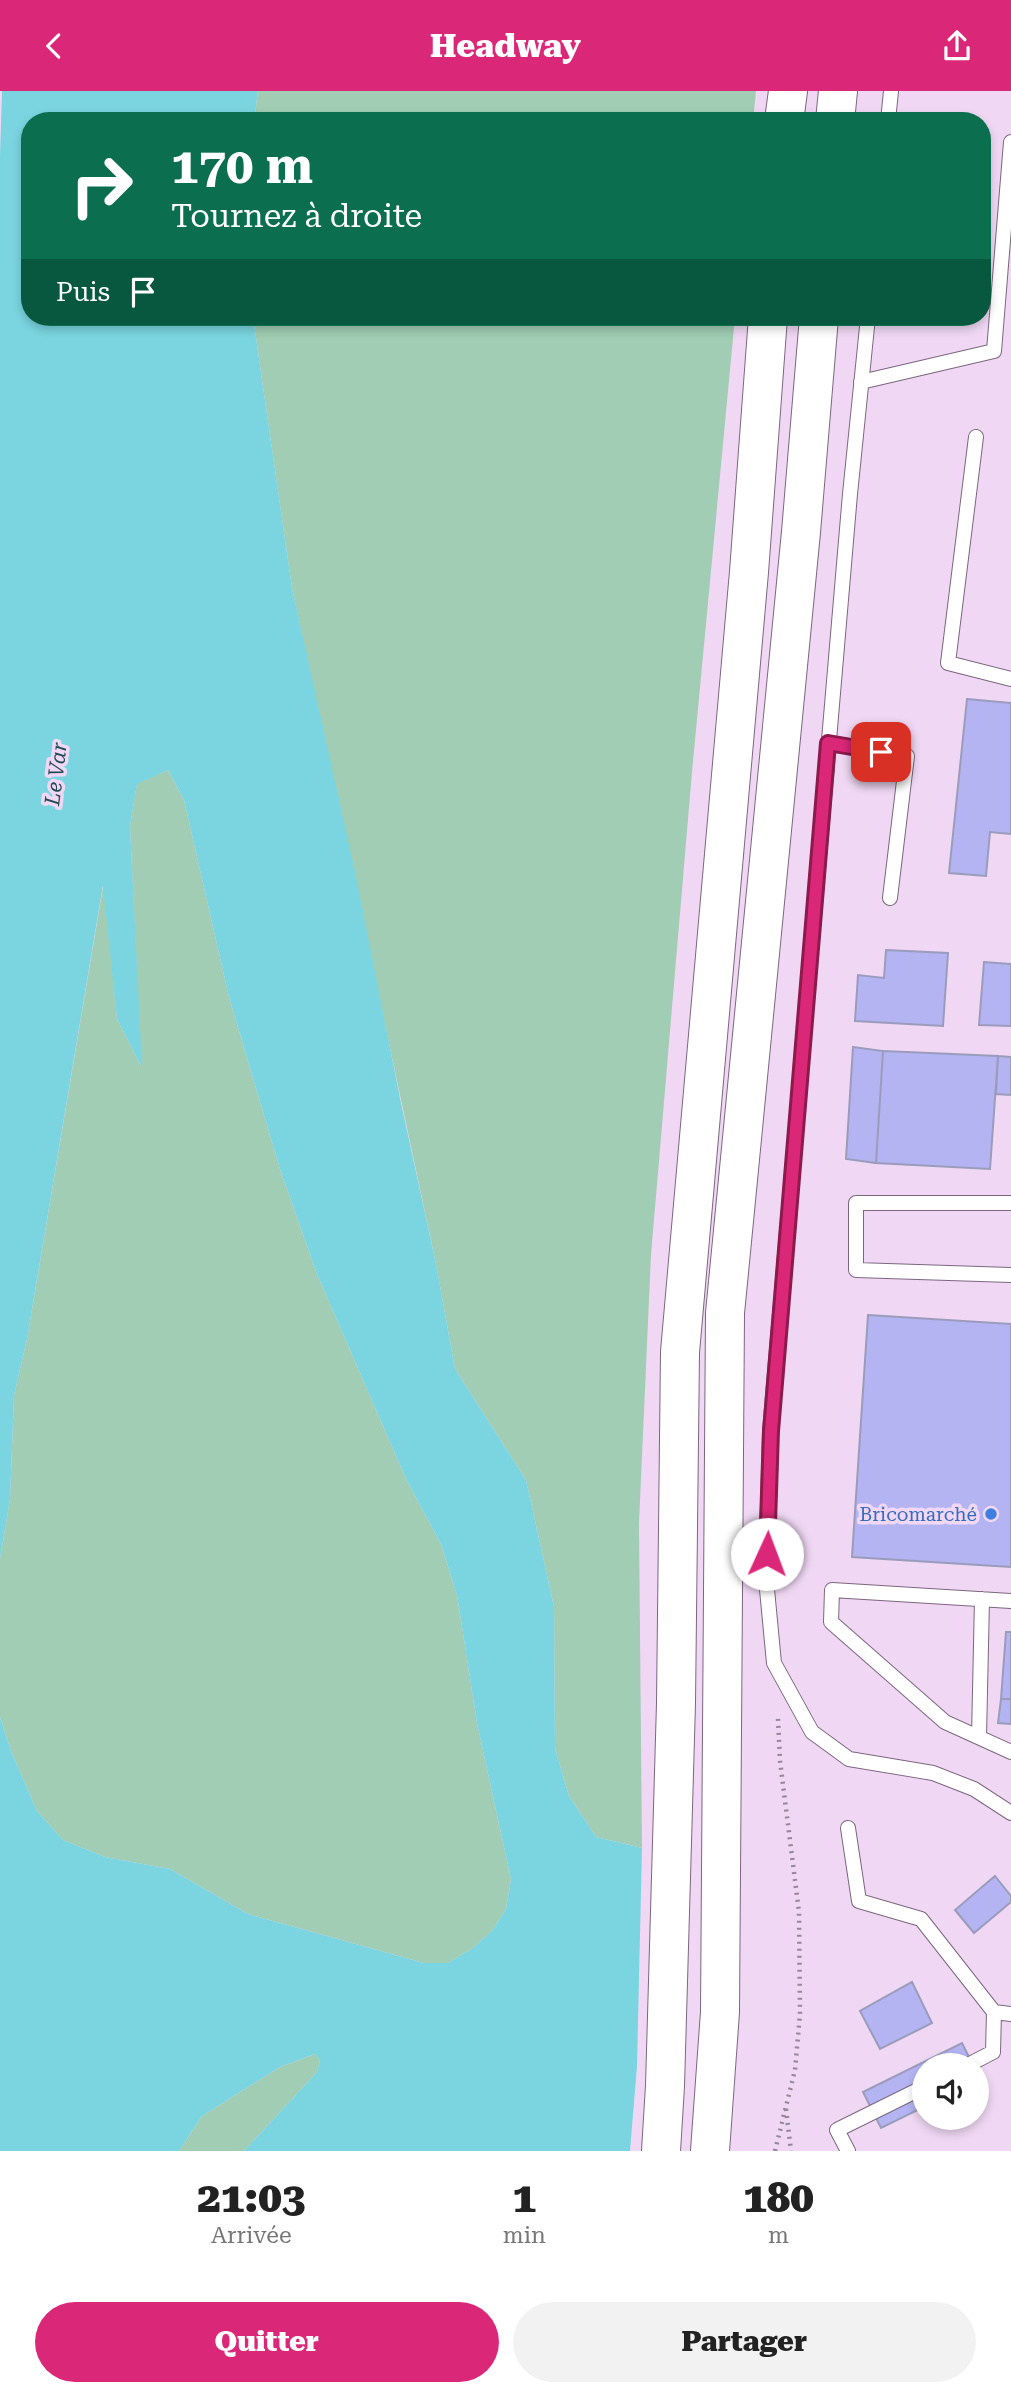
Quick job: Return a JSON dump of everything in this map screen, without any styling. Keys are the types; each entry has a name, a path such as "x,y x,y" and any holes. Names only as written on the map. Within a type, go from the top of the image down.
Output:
{"highway":[{"path":"786,112 788,91"},
{"path":"836,112 838,91"},
{"path":"661,2151 666,2086 676,1703 680,1352 749,572 767,326"},
{"path":"710,2151 720,2012 725,1313 800,546 818,326"}],"lane":[{"path":"889,112 891,91"},
{"path":"861,383 993,351 1011,142"},
{"path":"867,326 828,743 771,1431 766,1579 774,1663 812,1732 849,1759 933,1773 974,1789 1011,1813"},
{"path":"976,437 947,663 1011,679"},
{"path":"828,743 906,757 890,898"},
{"path":"1011,1203 856,1203 856,1270 1011,1275"},
{"path":"1011,1601 832,1590 831,1622 946,1722 1011,1752"},
{"path":"979,1737 982,1599"},
{"path":"848,1828 859,1901 921,1919 994,2011 993,2052 989,2054"},
{"path":"994,2011 1011,2014"},
{"path":"848,2151 836,2130 912,2093"}],"path":[{"path":"774,1663 780,1761 799,1912 800,2014 795,2070 775,2151"},
{"path":"786,2105 791,2151"}],"shaded area":[{"path":"258,91 756,91 754,112 255,112"},
{"path":"254,326 734,326 692,772 651,1255 639,1523 642,1848 596,1837 569,1796 555,1748 554,1607 526,1480 455,1369 436,1264 292,588"},
{"path":"168,770 184,800 229,997 280,1169 317,1274 407,1481 441,1544 457,1595 477,1723 511,1879 506,1909 492,1931 473,1948 448,1963 424,1963 248,1914 170,1869 105,1857 63,1840 37,1811 11,1751 0,1717 0,1559 10,1499 14,1395 27,1339 104,881 117,1019 141,1066 130,826 137,783"},
{"path":"315,2054 320,2060 317,2072 244,2151 179,2151 202,2116 280,2067"}],"water":[{"name":"Le Var","path":"2,91 258,91 255,112 21,112 21,326 254,326 292,588 354,867 455,1369 526,1480 554,1607 555,1748 569,1796 596,1837 642,1848 637,2066 630,2151 244,2151 317,2072 320,2060 315,2054 280,2067 202,2116 179,2151 0,2151 0,1717 11,1751 37,1811 63,1840 105,1857 170,1869 248,1914 424,1963 448,1963 473,1948 492,1931 506,1909 511,1879 477,1723 457,1595 441,1544 407,1481 317,1274 280,1169 229,997 184,800 168,770 137,784 130,826 142,1068 117,1019 103,885 27,1339 14,1395 10,1499 0,1559"}],"building":[{"path":"967,699 1011,703 1011,834 990,832 986,876 949,873"},
{"path":"886,950 948,953 943,1026 855,1021 858,975 884,978"},
{"path":"984,962 1011,964 1011,1026 979,1025"},
{"path":"853,1047 883,1051 876,1163 846,1159"},
{"path":"883,1051 998,1056 990,1169 876,1163"},
{"path":"998,1056 1011,1057 1011,1095 996,1094"},
{"path":"868,1315 1011,1324 1011,1567 852,1557"},
{"path":"1006,1632 1011,1632 1011,1699 1001,1699"},
{"path":"1001,1699 1011,1699 1011,1724 998,1723"},
{"path":"995,1876 1011,1896 1011,1902 974,1933 955,1910"},
{"path":"912,1982 932,2023 880,2049 860,2011"},
{"path":"962,2043 967,2053 942,2053"},
{"path":"912,2068 912,2113 881,2128 863,2092"}],"place":[{"name":"Bricomarché","path":"991,1514"}],"route":[{"path":"767,1554 771,1431 828,743 881,752"}]}
